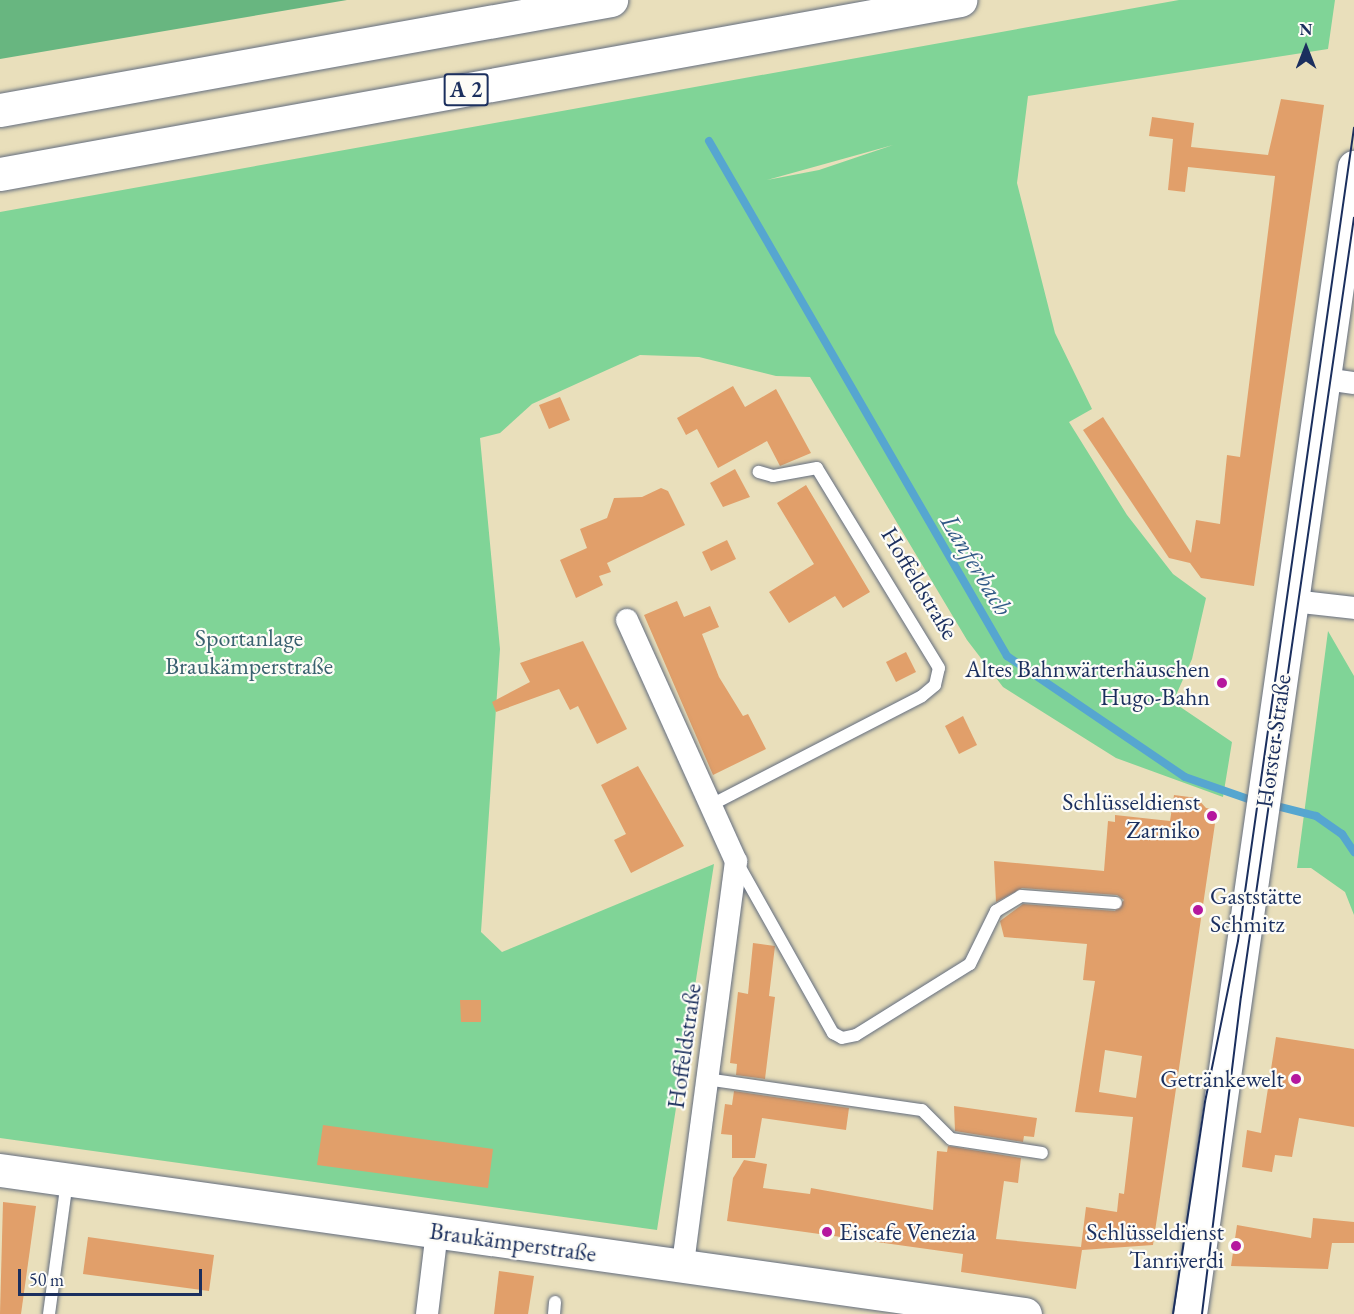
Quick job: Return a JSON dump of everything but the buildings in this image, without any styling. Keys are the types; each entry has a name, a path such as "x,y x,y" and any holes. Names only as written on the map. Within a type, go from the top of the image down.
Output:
{"main road":[{"path":"0,110 611,0"},
{"name":"A 2","path":"0,174 946,2"},
{"name":"Horster Straße","path":"1190,1314 1293,601 1339,381 1354,167"},
{"name":"Braukämperstraße","path":"0,1170 683,1264 1025,1314"}],"street":[{"path":"1293,601 1354,608"},
{"path":"627,620 736,861"},
{"name":"Hoffeldstraße","path":"683,1264 736,861"},
{"path":"427,1314 437,1231"}],"lane":[{"name":"Hoffeldstraße","path":"711,805 922,696 935,685 939,668 817,468 772,476 759,471"},
{"path":"736,861 833,1033 842,1038 856,1035 970,964 996,910 1021,896 1116,903"},
{"path":"706,1079 922,1110 951,1139 1042,1153"},
{"path":"49,1314 67,1180"}],"green space":[{"path":"0,0 347,0 0,59"},
{"name":"Sportanlage Braukämperstraße","path":"1179,0 1335,0 1328,49 1028,96 1017,183 1055,333 1092,409 1069,422 1127,515 1173,574 1206,598 1192,659 1173,702 1232,742 1223,797 1116,758 1003,687 967,640 810,377 776,376 699,357 640,355 532,404 500,433 480,438 500,649 481,932 502,952 714,864 657,1230 0,1138 0,212","holes":["893,145 819,170 767,180"]},
{"path":"1328,631 1354,676 1354,915 1345,892 1311,868 1297,868"}],"waterway":[{"name":"Lanferbach","path":"709,141 1007,656 1185,777 1254,801"},
{"name":"Lanferbach","path":"1269,804 1316,816 1342,834 1354,852"}],"tram line":[{"path":"1173,1314 1205,1102 1238,941 1354,128"},
{"path":"1202,1314 1241,997 1354,218"}],"place":[{"name":"Altes Bahnwärterhäuschen Hugo-Bahn","path":"1222,683"},
{"name":"Schlüsseldienst Zarniko","path":"1212,816"},
{"name":"Gaststätte Schmitz","path":"1198,910"},
{"name":"Getränkewelt","path":"1296,1079"},
{"name":"Eiscafe Venezia","path":"827,1232"},
{"name":"Schlüsseldienst Tanriverdi","path":"1236,1246"}]}
